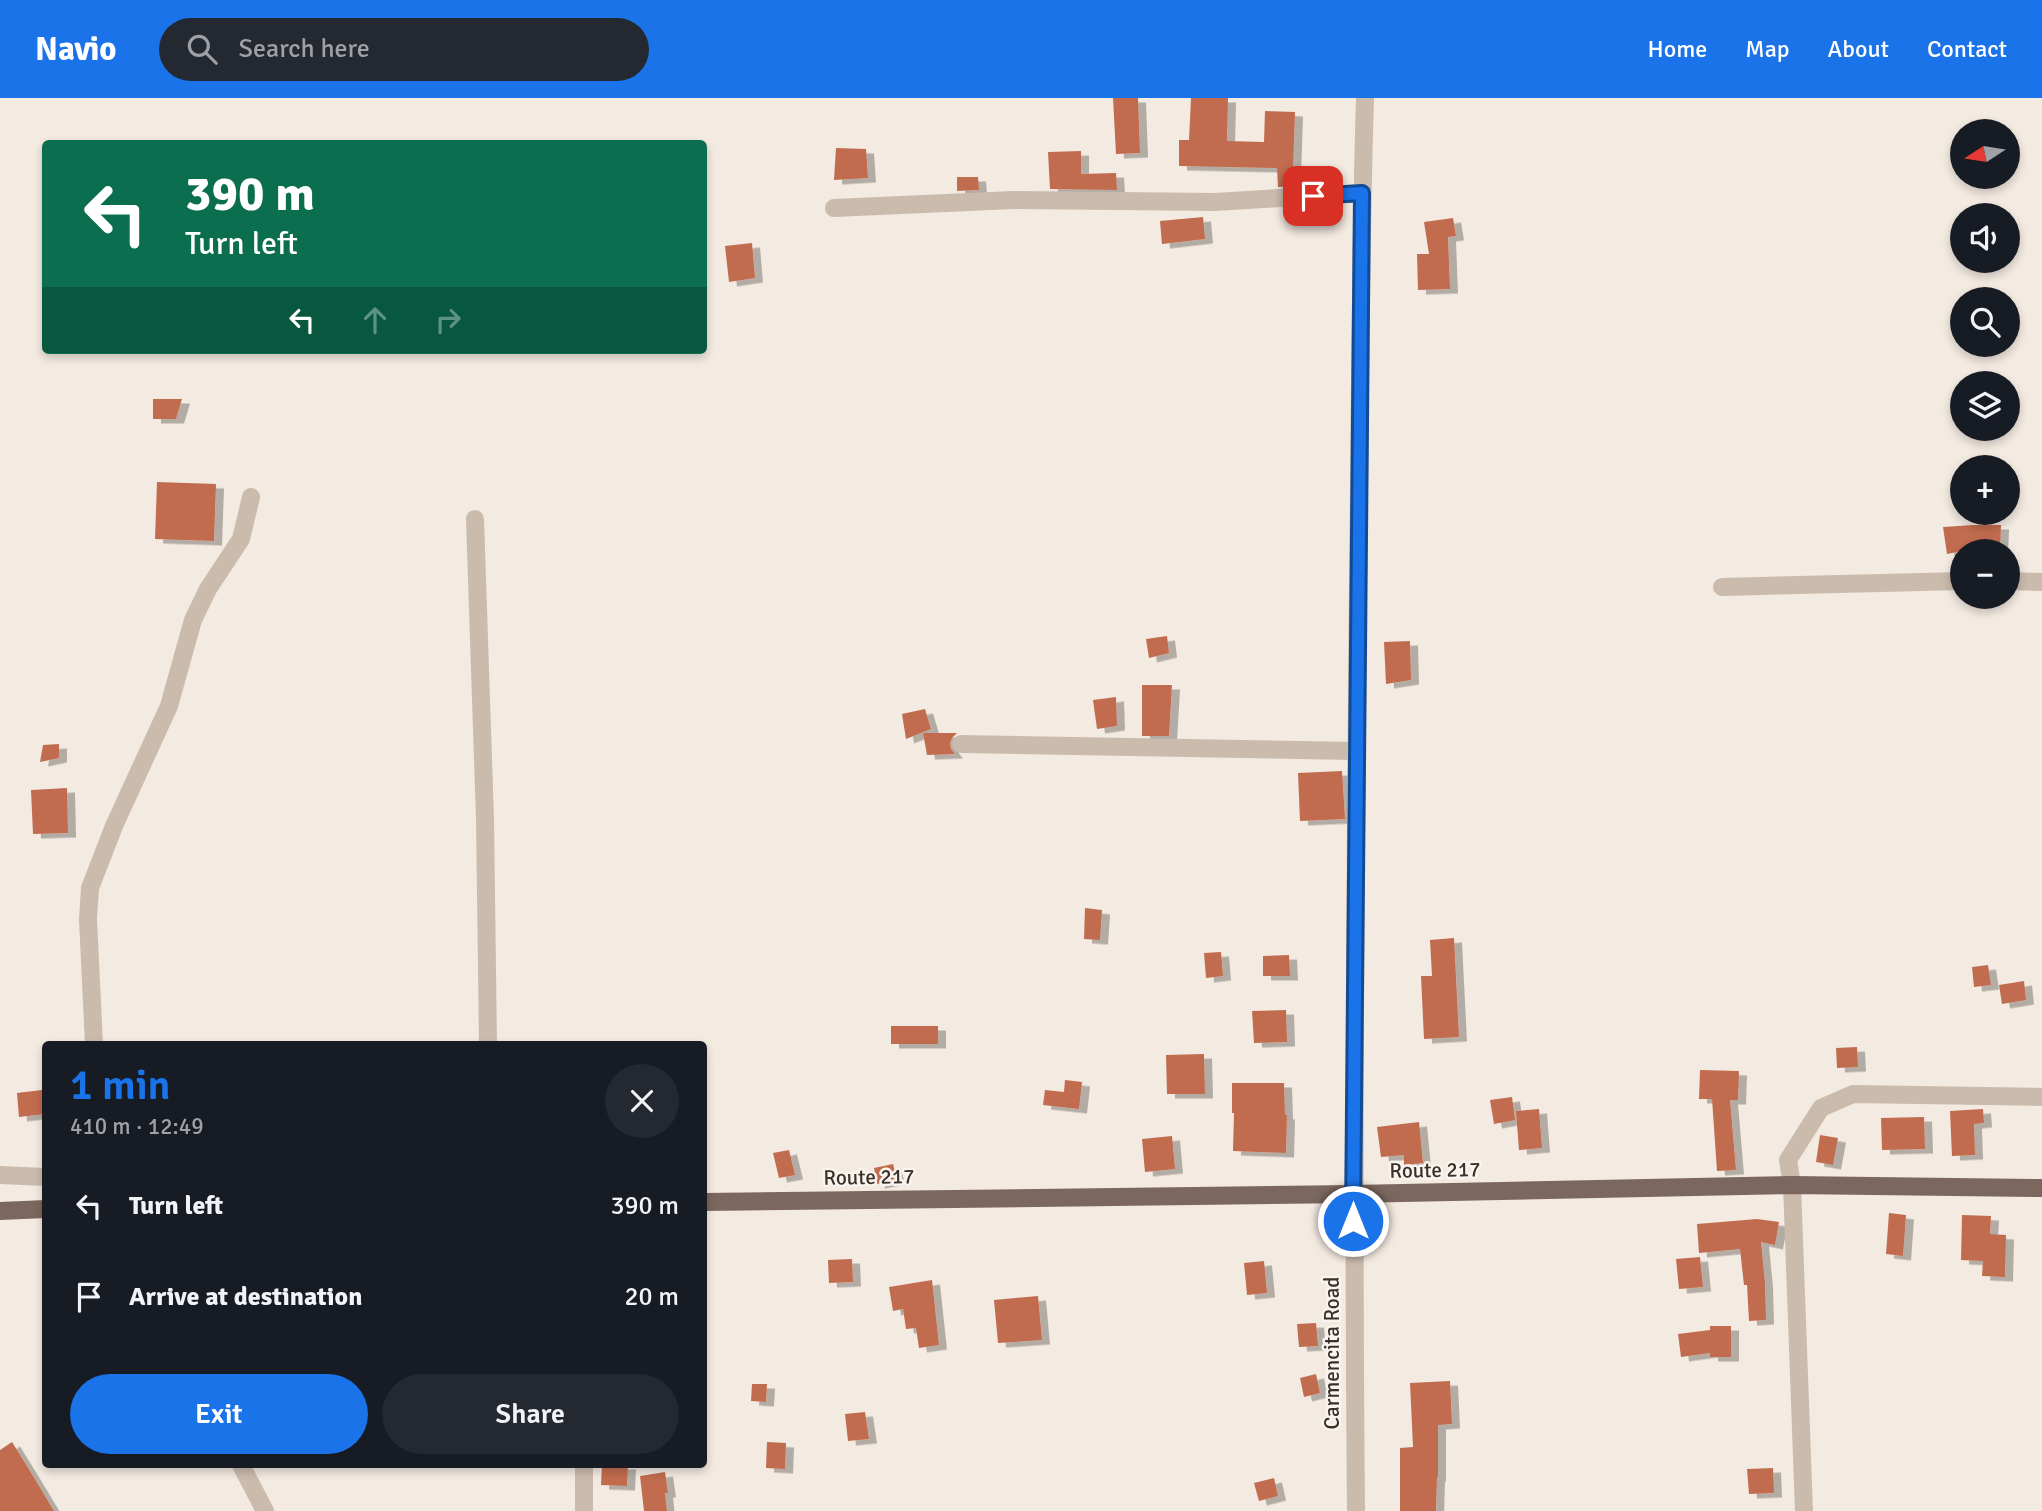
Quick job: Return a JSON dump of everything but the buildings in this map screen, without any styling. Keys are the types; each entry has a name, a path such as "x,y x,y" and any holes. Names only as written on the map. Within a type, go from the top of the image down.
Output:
{"main road":[{"name":"Route 217","path":"707,1202 1353,1194 1792,1185 2042,1188"},
{"path":"0,1211 42,1209"}],"street":[{"name":"Carmencita Road","path":"1356,1511 1353,1194 1365,98"},
{"path":"834,208 1013,200 1215,202 1362,193"},
{"path":"94,1041 88,919 90,888 114,826 169,706 193,620 208,589 241,539 251,497"},
{"path":"475,519 485,819 488,1041"},
{"path":"1723,587 1950,581"},
{"path":"2020,581 2042,582"},
{"path":"961,744 1356,751"},
{"path":"1804,1511 1792,1185 1788,1160 1821,1108 1853,1094 2042,1097"},
{"path":"0,1175 42,1177"},
{"path":"243,1468 265,1511"},
{"path":"584,1468 584,1511"}],"route":[{"path":"1313,196 1362,193 1353,1221"}]}
